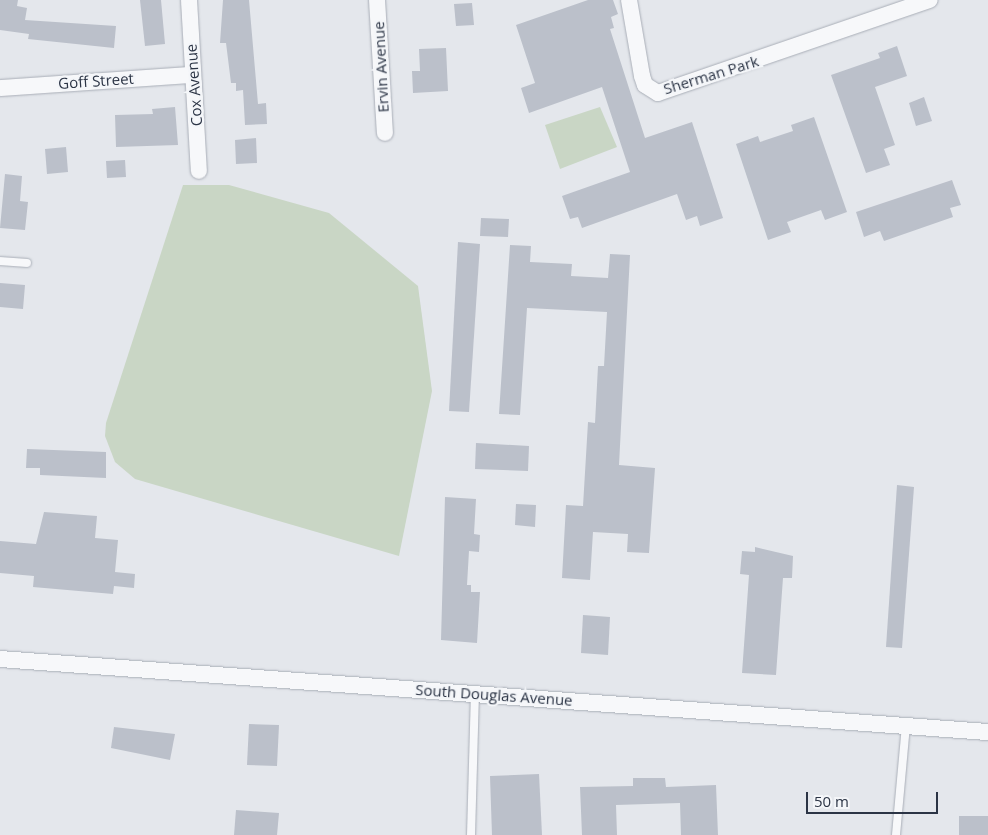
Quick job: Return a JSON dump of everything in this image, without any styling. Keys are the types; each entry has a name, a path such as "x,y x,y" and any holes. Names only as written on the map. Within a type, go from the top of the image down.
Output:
{"street":[{"name":"Cox Avenue","path":"188,0 200,171"},
{"name":"Ervin Avenue","path":"377,0 385,134"},
{"name":"Sherman Park","path":"629,0 642,76 646,85 658,93 930,0"},
{"name":"Goff Street","path":"0,88 193,75"},
{"name":"South Douglas Avenue","path":"0,660 906,724 988,732"}],"lane":[{"path":"0,260 27,263"},
{"path":"471,835 475,693"},
{"path":"896,835 906,724"}],"green space":[{"path":"600,107 617,147 560,169 545,125"},
{"path":"183,185 229,185 329,213 418,286 432,391 399,556 135,479 115,462 105,436 106,423"}],"building":[{"path":"0,0 18,0 17,6 27,8 25,20 116,26 114,48 28,39 29,34 0,30"},
{"path":"140,0 161,0 165,44 145,46"},
{"path":"223,0 249,0 258,104 266,103 267,124 245,125 243,90 236,91 236,83 231,83 226,43 220,43"},
{"path":"588,0 613,0 618,14 611,17 614,28 610,29 645,138 692,122 723,218 700,226 697,216 686,220 677,194 582,228 578,217 570,219 562,196 630,172 602,87 529,113 521,88 535,83 516,25"},
{"path":"472,3 474,25 456,26 454,4"},
{"path":"897,46 907,76 875,87 895,145 884,149 890,165 866,173 831,75 880,58 878,53"},
{"path":"446,48 448,91 413,93 412,71 420,71 419,49"},
{"path":"924,97 932,121 916,126 909,103"},
{"path":"175,107 178,145 116,147 115,115 153,114 152,109"},
{"path":"814,117 847,212 825,220 821,210 787,222 791,232 768,240 736,144 758,136 760,142 793,131 791,125"},
{"path":"256,138 257,163 236,164 235,140"},
{"path":"66,147 68,172 47,174 45,149"},
{"path":"125,160 126,177 107,178 106,161"},
{"path":"5,174 22,176 20,201 28,202 25,230 0,228"},
{"path":"952,180 961,205 950,208 953,217 884,241 880,231 864,237 856,212"},
{"path":"481,218 509,219 508,237 480,236"},
{"path":"458,242 480,244 469,412 449,411"},
{"path":"510,245 531,246 530,262 572,264 571,276 608,278 610,254 630,255 619,465 655,468 649,553 627,552 628,534 593,532 590,580 562,578 566,505 583,506 588,422 595,423 598,366 604,366 607,312 527,308 520,415 499,414"},
{"path":"0,283 25,285 23,309 0,307"},
{"path":"476,443 529,446 528,471 475,469"},
{"path":"27,449 106,452 106,478 40,475 40,468 26,468"},
{"path":"897,485 914,487 902,648 886,647"},
{"path":"445,497 476,499 474,534 480,535 479,552 469,551 467,585 471,585 471,592 480,592 477,643 441,640"},
{"path":"516,504 536,505 535,527 515,525"},
{"path":"44,512 97,516 95,538 118,540 115,572 135,574 134,588 114,586 113,594 33,587 34,576 0,573 0,541 36,544"},
{"path":"755,547 793,556 792,578 783,578 776,675 742,673 749,575 740,574 742,551 755,552"},
{"path":"583,615 610,617 608,655 581,653"},
{"path":"249,724 279,725 277,766 247,765"},
{"path":"114,727 175,734 170,760 111,748"},
{"path":"539,774 542,835 492,835 490,776"},
{"path":"633,778 665,778 666,787 716,785 718,835 681,835 680,803 616,805 617,835 582,835 580,787 633,786"},
{"path":"236,810 279,813 277,835 234,835"},
{"path":"959,816 988,816 988,835 959,835"}]}
